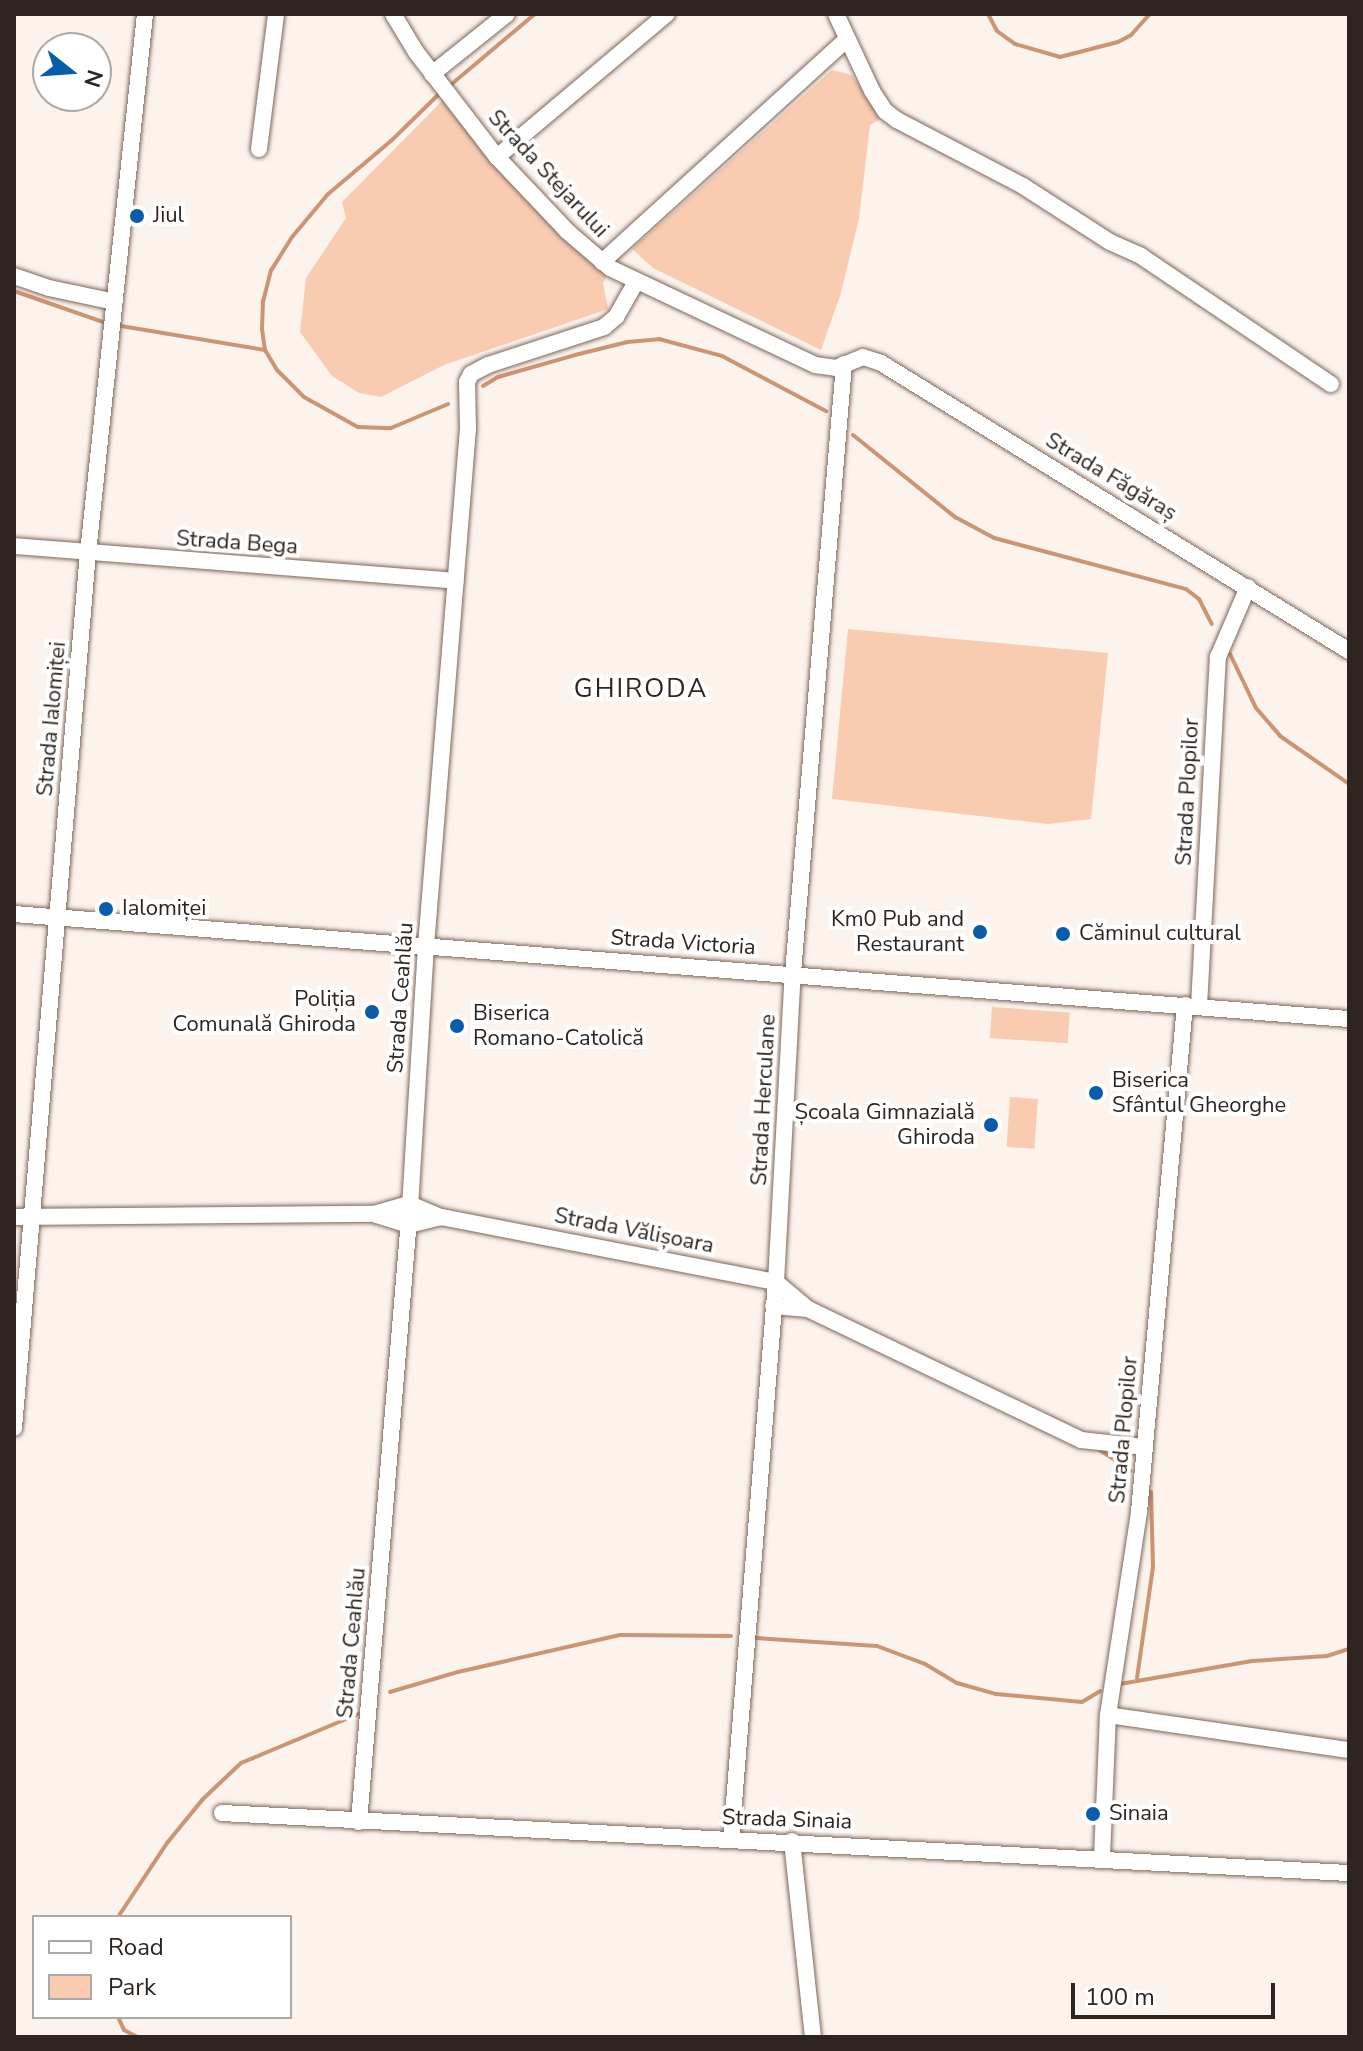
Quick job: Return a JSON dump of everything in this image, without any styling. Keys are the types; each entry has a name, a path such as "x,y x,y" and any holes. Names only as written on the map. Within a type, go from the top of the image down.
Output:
{"street":[{"name":"Strada Ialomiței","path":"14,1428 88,553 145,14"},
{"path":"259,149 276,14"},
{"name":"Strada Stejarului","path":"393,14 435,77 497,157 551,215 602,262 636,282 815,365 836,368 844,364"},
{"path":"435,77 507,14"},
{"path":"497,157 667,14"},
{"path":"836,14 872,91 885,111 897,120 991,168 1110,242 1141,256 1331,384"},
{"path":"602,262 847,39"},
{"path":"14,276 113,317"},
{"name":"Strada Ceahlău","path":"359,1822 410,1214 426,946 468,429 467,382 471,374 488,365 604,327 616,317 636,282"},
{"name":"Strada Făgăraș","path":"844,364 863,357 879,361 1349,651"},
{"name":"Strada Herculane","path":"731,1840 775,1294 793,973 844,364"},
{"name":"Strada Bega","path":"14,546 456,581"},
{"name":"Strada Plopilor","path":"1102,1857 1108,1715 1139,1512 1192,1005 1218,657 1248,587"},
{"name":"Strada Victoria","path":"14,914 1349,1019"},
{"path":"14,1217 410,1214"},
{"name":"Strada Vălișoara","path":"410,1214 441,1217 775,1294 1081,1440 1144,1447"},
{"name":"Strada Vălișoara","path":"775,1294 808,1309"},
{"path":"1108,1715 1349,1750"},
{"name":"Strada Sinaia","path":"222,1813 1102,1857 1349,1873"},
{"path":"792,1841 813,2037"}],"green space":[{"path":"832,70 852,75 882,118 870,125 859,218 841,293 821,350 653,268 632,249"},
{"path":"444,99 609,272 603,283 608,309 444,365 381,397 359,393 332,376 300,332 306,278 346,218 342,202"},
{"path":"848,629 1108,653 1091,819 1048,824 832,799"},
{"path":"992,1007 1070,1012 1068,1043 990,1038"},
{"path":"1010,1097 1038,1099 1034,1149 1007,1147"}],"waterway":[{"path":"447,88 535,14"},
{"path":"988,14 997,31 1015,44 1060,57 1118,42 1131,35 1150,14"},
{"path":"440,93 392,140 328,194 292,237 271,270 263,301 262,329 265,350 277,370 304,397 358,427 391,428 448,404"},
{"path":"14,291 106,323"},
{"path":"115,325 265,350"},
{"path":"483,386 498,377 575,355 627,342 659,339 722,356 826,411"},
{"path":"853,435 955,517 994,538 1186,589 1199,599 1212,624"},
{"path":"1230,654 1256,708 1280,736 1349,784"},
{"path":"1100,1450 1131,1471"},
{"path":"1137,1678 1153,1567 1151,1492"},
{"path":"390,1692 458,1672 620,1635 731,1636"},
{"path":"756,1638 877,1646 925,1664 957,1683 996,1694 1082,1702 1100,1691"},
{"path":"1120,1684 1252,1661 1327,1656 1349,1649"},
{"path":"119,1915 167,1843 203,1799 241,1763 358,1714"},
{"path":"119,2019 124,2030 137,2037"}],"place":[{"name":"Jiul","path":"137,216"},
{"name":"Ialomiței","path":"106,909"},
{"name":"Km0 Pub and Restaurant","path":"980,932"},
{"name":"Căminul cultural","path":"1063,934"},
{"name":"Poliția Comunală Ghiroda","path":"372,1012"},
{"name":"Biserica Romano-Catolică","path":"457,1026"},
{"name":"Biserica Sfântul Gheorghe","path":"1096,1093"},
{"name":"Școala Gimnazială Ghiroda","path":"991,1125"},
{"name":"Sinaia","path":"1093,1814"}],"district":[{"name":"GHIRODA","path":"641,689"}]}
